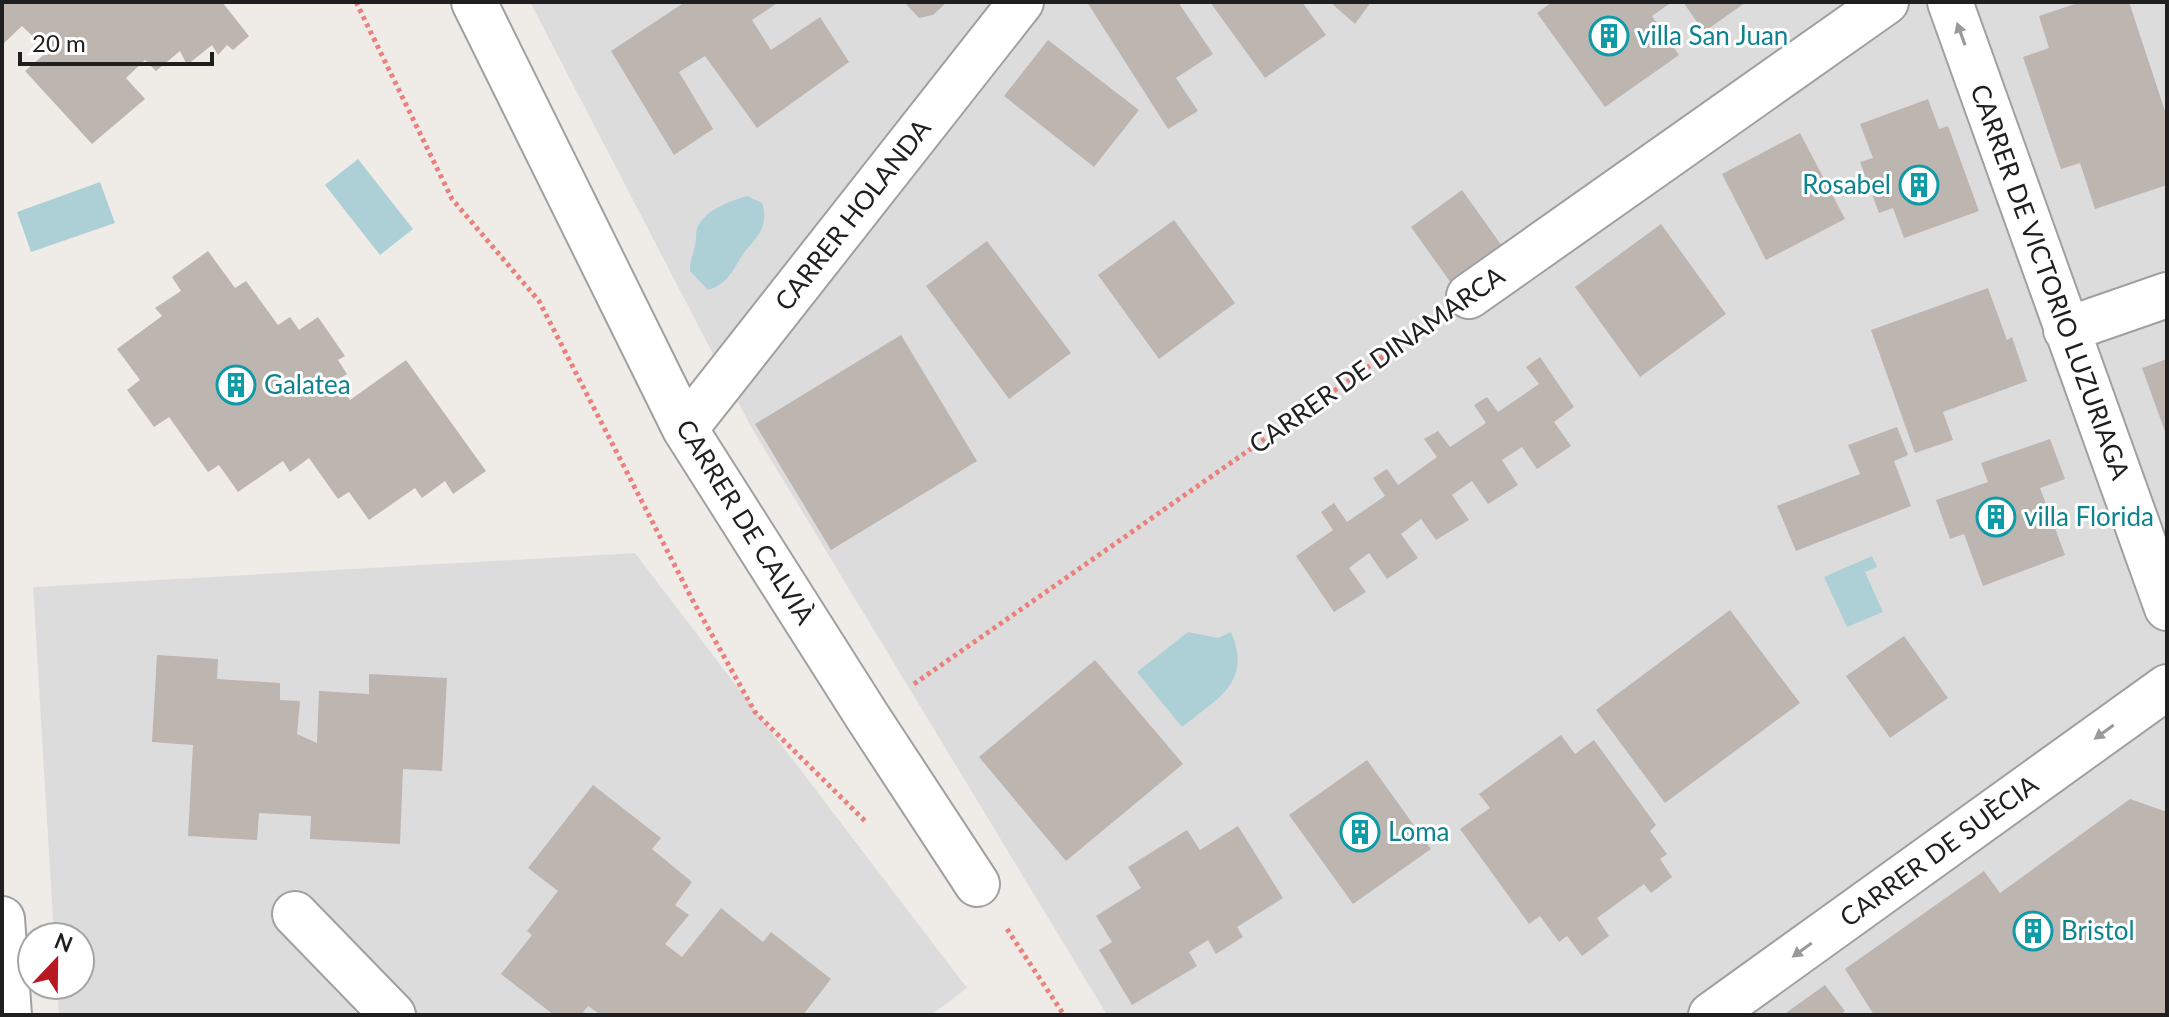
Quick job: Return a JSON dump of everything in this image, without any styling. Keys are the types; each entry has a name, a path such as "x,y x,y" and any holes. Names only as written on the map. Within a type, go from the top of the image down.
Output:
{"street":[{"name":"CARRER DE CALVIÀ","path":"474,2 685,429 977,884"},
{"name":"CARRER HOLANDA","path":"685,429 1021,2"},
{"name":"CARRER DE DINAMARCA","path":"1469,296 1886,2"},
{"name":"CARRER DE VICTORIO LUZURIAGA","path":"1950,2 2167,608"},
{"path":"2066,330 2167,295"},
{"name":"CARRER DE SUÈCIA","path":"1711,1015 2167,687"},
{"path":"295,914 393,1015"},
{"path":"2,919 9,1015"}],"path":[{"path":"356,2 452,199 539,301 686,587 755,712 869,825"},
{"name":"CARRER DE DINAMARCA","path":"867,716 1469,296"},
{"path":"977,884 1064,1015"}],"shaded area":[{"path":"530,2 2167,2 2167,1015 1107,1015 751,427"},
{"path":"635,553 967,988 931,1015 59,1015 58,1001 96,1001 96,921 53,921 33,587"}],"water":[{"path":"358,159 413,229 380,255 325,185"},
{"path":"100,182 115,223 31,252 17,212"},
{"path":"747,196 762,203 762,228 729,276 708,290 690,271 698,226 713,210"},
{"path":"1872,556 1877,567 1865,572 1883,612 1847,627 1824,577"},
{"path":"1188,632 1218,638 1231,632 1237,650 1237,664 1228,688 1182,727 1137,672"}],"building":[{"path":"2,2 222,2 249,36 233,50 227,45 218,55 212,45 187,65 180,51 156,71 145,60 126,78 145,99 92,144 25,71 48,51 22,26 2,45"},
{"path":"685,2 779,2 752,20 771,50 820,17 849,62 757,128 705,56 679,72 713,129 674,155 611,51"},
{"path":"904,2 947,2 933,15 919,18"},
{"path":"1087,2 1178,2 1213,54 1176,78 1198,111 1168,129"},
{"path":"1210,2 1302,2 1326,35 1265,78"},
{"path":"1330,2 1371,2 1355,24"},
{"name":"villa San Juan","path":"1552,2 1672,2 1652,16 1679,55 1605,107 1537,13"},
{"name":"villa San Juan","path":"1683,2 1746,2 1704,32"},
{"path":"2081,2 2129,2 2167,117 2167,185 2095,209 2080,163 2061,169 2023,57 2049,48 2039,16"},
{"path":"1048,40 1139,110 1094,167 1004,96"},
{"name":"Rosabel","path":"1928,99 1939,129 1948,126 1979,211 1904,238 1893,208 1879,213 1860,162 1873,158 1860,124"},
{"path":"1800,133 1845,219 1766,260 1722,174"},
{"path":"1462,190 1507,253 1456,290 1411,227"},
{"path":"1174,220 1235,303 1159,359 1098,275"},
{"path":"1661,224 1726,314 1640,377 1575,287"},
{"path":"987,241 1071,353 1009,399 926,286"},
{"name":"Galatea","path":"208,251 235,288 246,281 278,325 290,317 299,330 318,317 345,356 338,360 347,374 336,381 350,400 406,360 486,471 453,494 445,481 422,498 415,488 369,520 349,492 338,499 309,458 290,472 283,461 238,492 219,465 208,472 169,417 154,427 127,390 140,380 117,349 162,316 155,308 181,291 172,277"},
{"path":"1988,288 2007,340 2012,337 2027,381 1943,412 1953,440 1915,453 1871,330"},
{"path":"901,335 977,461 831,550 755,424"},
{"path":"1540,357 1574,407 1554,422 1571,446 1537,469 1522,447 1502,460 1518,485 1488,504 1472,481 1452,495 1469,520 1436,540 1421,519 1401,534 1418,558 1387,579 1369,553 1349,568 1366,592 1334,612 1296,556 1333,530 1321,512 1334,503 1347,522 1385,496 1373,478 1387,469 1398,485 1437,457 1424,439 1438,431 1450,447 1486,423 1474,405 1487,397 1498,412 1539,384 1526,367"},
{"path":"2167,359 2167,437 2142,368"},
{"path":"1897,427 1908,455 1894,461 1911,506 1796,551 1777,506 1860,474 1848,445"},
{"name":"villa Florida","path":"2050,439 2065,479 2040,488 2065,555 1983,586 1964,534 1950,539 1936,500 1988,482 1981,463"},
{"path":"1730,610 1800,703 1665,803 1596,710"},
{"path":"1904,636 1948,698 1890,738 1846,676"},
{"path":"157,655 218,659 217,679 280,683 280,700 300,701 297,734 317,743 319,691 369,694 369,674 447,678 442,771 403,769 400,844 310,839 311,816 259,813 257,840 188,836 193,745 152,742"},
{"path":"1095,660 1183,764 1066,861 979,757"},
{"path":"1561,735 1575,754 1594,740 1656,825 1650,831 1667,854 1660,859 1672,877 1651,893 1644,884 1597,918 1609,936 1582,956 1567,936 1559,942 1540,916 1529,924 1460,829 1490,808 1479,794"},
{"name":"Loma","path":"1367,760 1431,849 1353,904 1289,815"},
{"path":"593,785 661,838 652,849 692,882 675,905 689,915 665,944 682,957 721,908 763,942 771,932 831,979 803,1015 601,1015 588,1006 581,1015 554,1015 501,974 532,935 527,931 558,891 528,868"},
{"name":"Bristol","path":"2130,799 2167,812 2167,1015 1874,1015 1845,969 1984,871 2000,893"},
{"path":"1238,826 1283,898 1237,927 1243,937 1216,954 1208,940 1189,952 1197,966 1132,1005 1099,950 1112,942 1096,916 1141,888 1128,867 1187,830 1200,850"},
{"path":"1825,985 1845,1011 1840,1015 1783,1015"}],"place":[{"name":"villa San Juan","path":"1609,36"},
{"name":"Rosabel","path":"1919,185"},
{"name":"Galatea","path":"236,385"},
{"name":"villa Florida","path":"1996,517"},
{"name":"Loma","path":"1360,832"},
{"name":"Bristol","path":"2033,931"}]}
